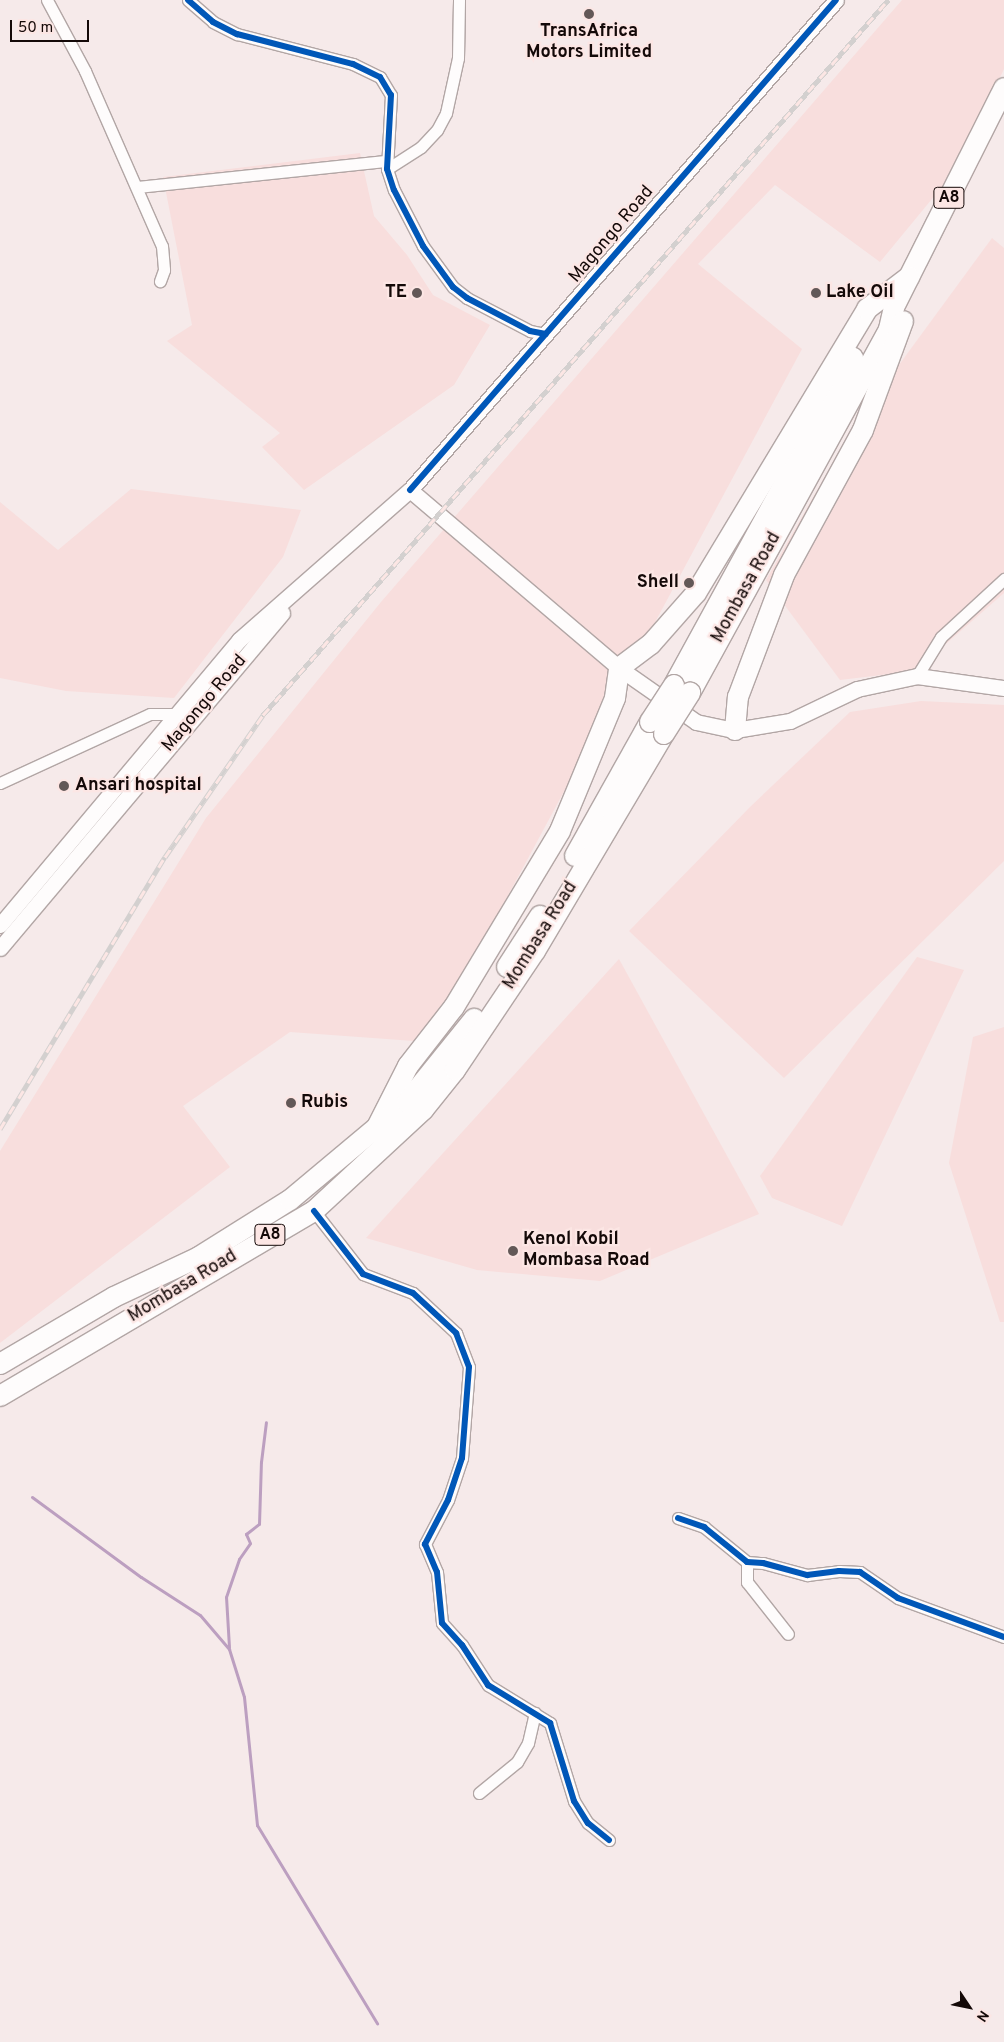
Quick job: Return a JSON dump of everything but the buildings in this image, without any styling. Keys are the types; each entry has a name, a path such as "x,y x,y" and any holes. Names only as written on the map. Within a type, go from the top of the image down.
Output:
{"highway":[{"name":"Mombasa Road","path":"0,1364 114,1297 199,1258 290,1200 406,1102 454,1046 569,880 690,693 889,329 894,307 1004,88"},
{"path":"376,1129 408,1066 454,1007 560,831 615,698 618,668 647,648 696,593 867,309 909,277"},
{"path":"735,730 738,696 784,575 864,430 904,315 909,277"},
{"name":"Mombasa Road","path":"0,1396 314,1211 423,1110 455,1070 535,950 569,880"}],"main road":[{"name":"Magongo Road","path":"0,925 179,714 239,640 410,490 836,0"},
{"path":"410,490 618,668 696,722 735,730 790,721 857,689 917,676 1004,688"},
{"name":"Magongo Road","path":"0,948 313,576"}],"street":[{"path":"47,0 85,71 138,187 149,222 162,246 164,270 160,281"},
{"path":"188,0 212,22 237,34 353,64 380,77 391,95 387,165 394,190 423,246 454,286 481,307 530,331 546,334"},
{"path":"138,187 387,165 421,147 437,130 446,114 458,58 459,0"},
{"path":"917,676 941,637 1004,580"},
{"path":"0,782 150,714 179,714"},
{"path":"314,1211 359,1270 413,1293 448,1322 460,1341 469,1367 470,1382 460,1470 448,1500 426,1537 426,1549 437,1572 442,1623 462,1645 488,1685 535,1713 553,1729 564,1773 580,1813 609,1840"},
{"path":"678,1518 704,1526 747,1562 763,1563 807,1575 839,1571 860,1572 898,1598 1004,1637"},
{"path":"747,1562 748,1582 788,1634"},
{"path":"479,1793 517,1762 528,1743 535,1713"}],"shaded area":[{"path":"902,0 1004,0 1004,69 955,171 880,262 775,185 698,264 802,349 504,903 468,988 414,1041 290,1032 183,1106 230,1167 0,1343 0,1151 206,818 381,602"},
{"path":"360,153 374,216 407,255 433,295 490,325 454,385 304,490 262,447 280,433 167,341 192,325 163,177"},
{"path":"992,238 1004,248 1004,593 915,671 840,680 766,580 852,429"},
{"path":"131,489 301,510 283,557 174,698 66,691 0,678 0,502 58,550"},
{"path":"921,701 1004,705 1004,861 784,1078 629,931 750,807 850,712"},
{"path":"917,957 964,970 842,1226 772,1198 760,1176"},
{"path":"619,959 759,1214 600,1281 477,1270 366,1238"},
{"path":"1004,1027 1004,1322 1000,1322 949,1163 973,1037"}],"waterway":[{"path":"229,1647 226,1597 239,1559 250,1543 246,1534 259,1524 261,1462 266,1422"},
{"path":"32,1497 141,1577 200,1615 229,1649 244,1697 257,1825 377,2023"}],"railway":[{"path":"0,1129 165,857 263,715 888,0"}],"cycle path":[{"path":"188,0 213,22 237,34 353,64 380,77 391,95 387,169 394,190 423,246 453,287 467,298 530,331 546,334"},
{"path":"410,490 836,0"},
{"path":"314,1211 363,1274 413,1293 456,1333 469,1367 462,1458 448,1500 425,1544 437,1572 442,1623 462,1645 488,1685 550,1723 574,1801 588,1823 609,1840"},
{"path":"678,1518 704,1527 747,1562 763,1563 807,1575 839,1571 860,1572 898,1598 1004,1637"}],"place":[{"name":"TransAfrica Motors Limited","path":"589,14"},
{"name":"TE","path":"417,293"},
{"name":"Lake Oil","path":"816,293"},
{"name":"Shell","path":"689,583"},
{"name":"Ansari hospital","path":"64,786"},
{"name":"Rubis","path":"291,1103"},
{"name":"Kenol Kobil Mombasa Road","path":"513,1251"}]}
